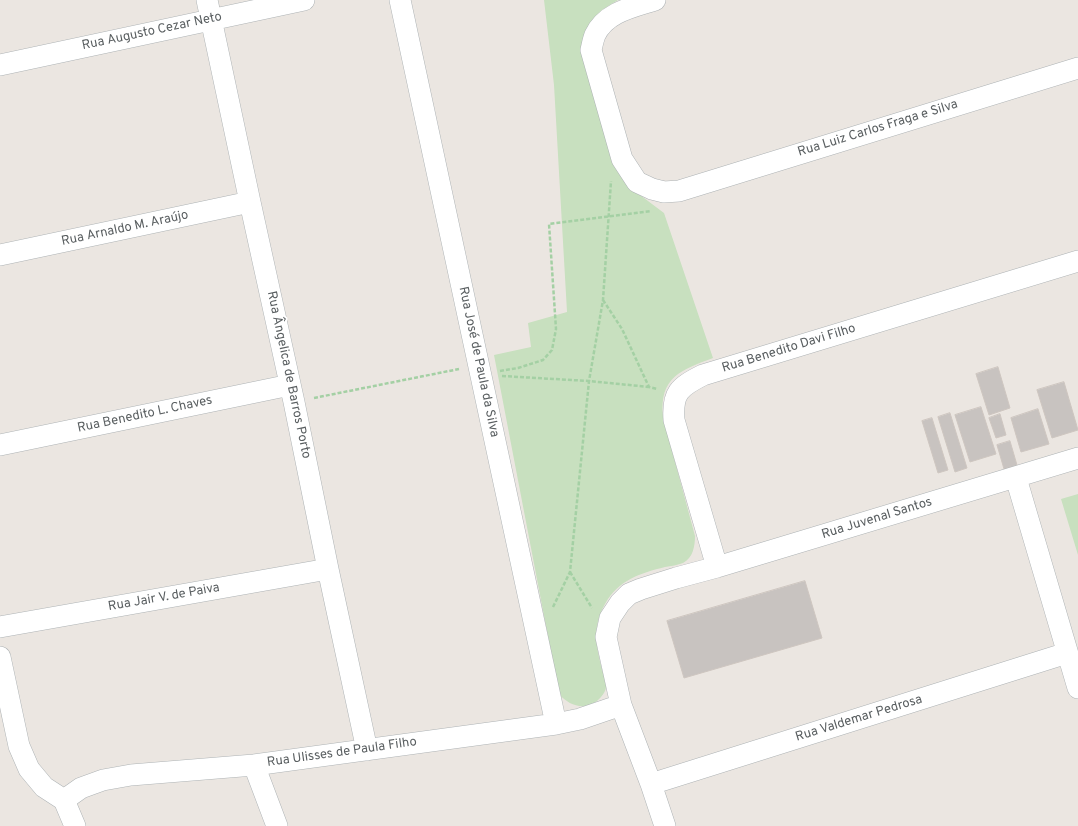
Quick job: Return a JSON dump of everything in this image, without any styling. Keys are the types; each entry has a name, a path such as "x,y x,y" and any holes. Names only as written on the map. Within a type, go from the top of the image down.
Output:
{"street":[{"name":"Rua Augusto Cezar Neto","path":"0,65 209,9 304,0"},
{"name":"Rua José de Paula da Silva","path":"400,0 483,369 556,724"},
{"path":"655,0 620,11 603,24 595,36 591,50 622,159 637,182 652,190 671,191"},
{"name":"Rua Ângelica de Barros Porto","path":"209,9 367,750"},
{"name":"Rua Luiz Carlos Fraga e Silva","path":"671,191 1078,68"},
{"name":"Rua Arnaldo M. Araújo","path":"0,255 250,202"},
{"name":"Rua Benedito Davi Filho","path":"677,394 688,382 703,375 1078,261"},
{"name":"Rua Benedito L. Chaves","path":"0,445 292,393"},
{"path":"677,394 673,405 674,420 717,567"},
{"name":"Rua Juvenal Santos","path":"610,618 620,603 629,594 641,589 1016,478 1078,458"},
{"path":"1016,478 1078,688"},
{"name":"Rua Jair V. de Paiva","path":"0,627 328,569"},
{"path":"610,618 606,637 621,705 665,826"},
{"name":"Rua Valdemar Pedrosa","path":"651,784 1067,653"},
{"path":"0,657 19,746 29,769 44,787 64,800 75,826"},
{"name":"Rua Ulisses de Paula Filho","path":"64,800 81,788 103,780 131,775 254,765 556,724 580,719 621,705"},
{"path":"254,765 277,826"}],"path":[{"path":"610,618 593,609 570,572 589,381 603,300 612,176 622,159"},
{"path":"292,393 483,369 518,368 543,360 552,350 556,329 549,224 654,211 671,191"},
{"path":"603,300 622,329 649,387"},
{"path":"483,369 488,376 589,381 649,387 677,394"}],"green space":[{"path":"544,0 618,0 602,10 594,20 630,184 640,195 664,213 713,358 682,371 674,377 665,393 663,403 663,417 695,536 693,551 689,558 683,563 656,569 639,575 623,583 610,596 598,620 596,636 606,688 603,695 596,702 585,706 574,705 559,694 494,355 531,347 528,323 567,312 554,85"},
{"path":"1078,494 1078,555 1061,499"}],"building":[{"path":"998,367 1010,408 989,415 976,374"},
{"path":"1064,382 1078,430 1052,438 1037,390"},
{"path":"981,407 996,454 970,462 955,415"},
{"path":"1038,409 1049,444 1021,452 1011,418"},
{"path":"950,413 967,468 955,472 938,417"},
{"path":"1000,414 1006,435 996,438 989,418"},
{"path":"932,418 948,470 938,473 922,421"},
{"path":"1010,441 1017,465 1004,469 997,445"},
{"path":"805,581 822,638 684,678 667,621"}]}
